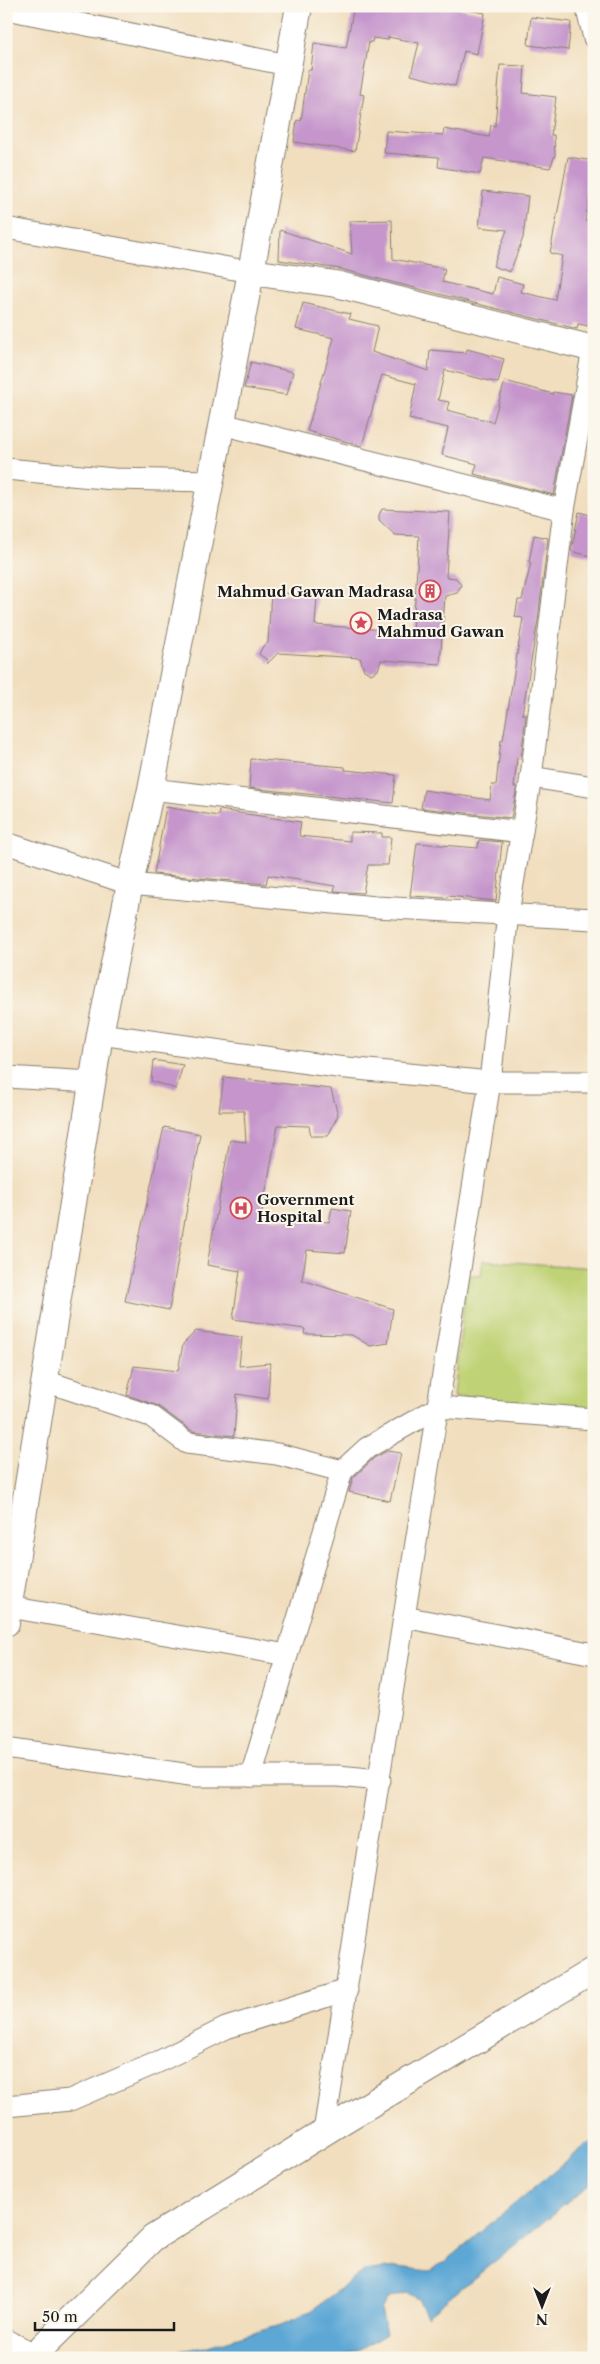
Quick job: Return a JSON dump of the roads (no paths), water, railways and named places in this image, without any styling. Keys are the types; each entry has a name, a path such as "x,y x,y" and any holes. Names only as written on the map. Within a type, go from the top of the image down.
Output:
{"street":[{"path":"287,1655 8,1615 100,1034 151,789 211,481 299,6"},
{"path":"586,6 594,38"},
{"path":"6,9 288,65"},
{"path":"6,228 251,272 336,284 593,349 564,510 531,777 508,913 490,1082 324,2132"},
{"path":"222,424 564,510"},
{"path":"6,470 114,479 211,481"},
{"path":"531,777 594,787"},
{"path":"151,789 522,832"},
{"path":"6,843 130,884 376,907 594,919"},
{"path":"100,1034 337,1066 490,1082 594,1082"},
{"path":"6,1077 92,1082"},
{"path":"45,1381 151,1416 186,1443 277,1454 342,1471"},
{"path":"251,1776 342,1471 367,1448 439,1406 594,1419"},
{"path":"404,1617 594,1654"},
{"path":"6,1748 196,1776 338,1776 380,1780"},
{"path":"6,2343 32,2357 154,2238 324,2132 594,1970"},
{"path":"6,2106 70,2100 156,2063 226,2028 347,1990"}],"water":[{"path":"594,2140 594,2181 427,2316 418,2299 407,2293 391,2297 381,2309 386,2334 360,2350 341,2358 153,2358 168,2352 201,2348 281,2324 311,2311 363,2271 397,2267 429,2271 443,2263"}],"place":[{"name":"Mahmud Gawan Madrasa","path":"430,591"},
{"name":"Madrasa Mahmud Gawan","path":"361,623"},
{"name":"Government Hospital","path":"241,1208"}]}
